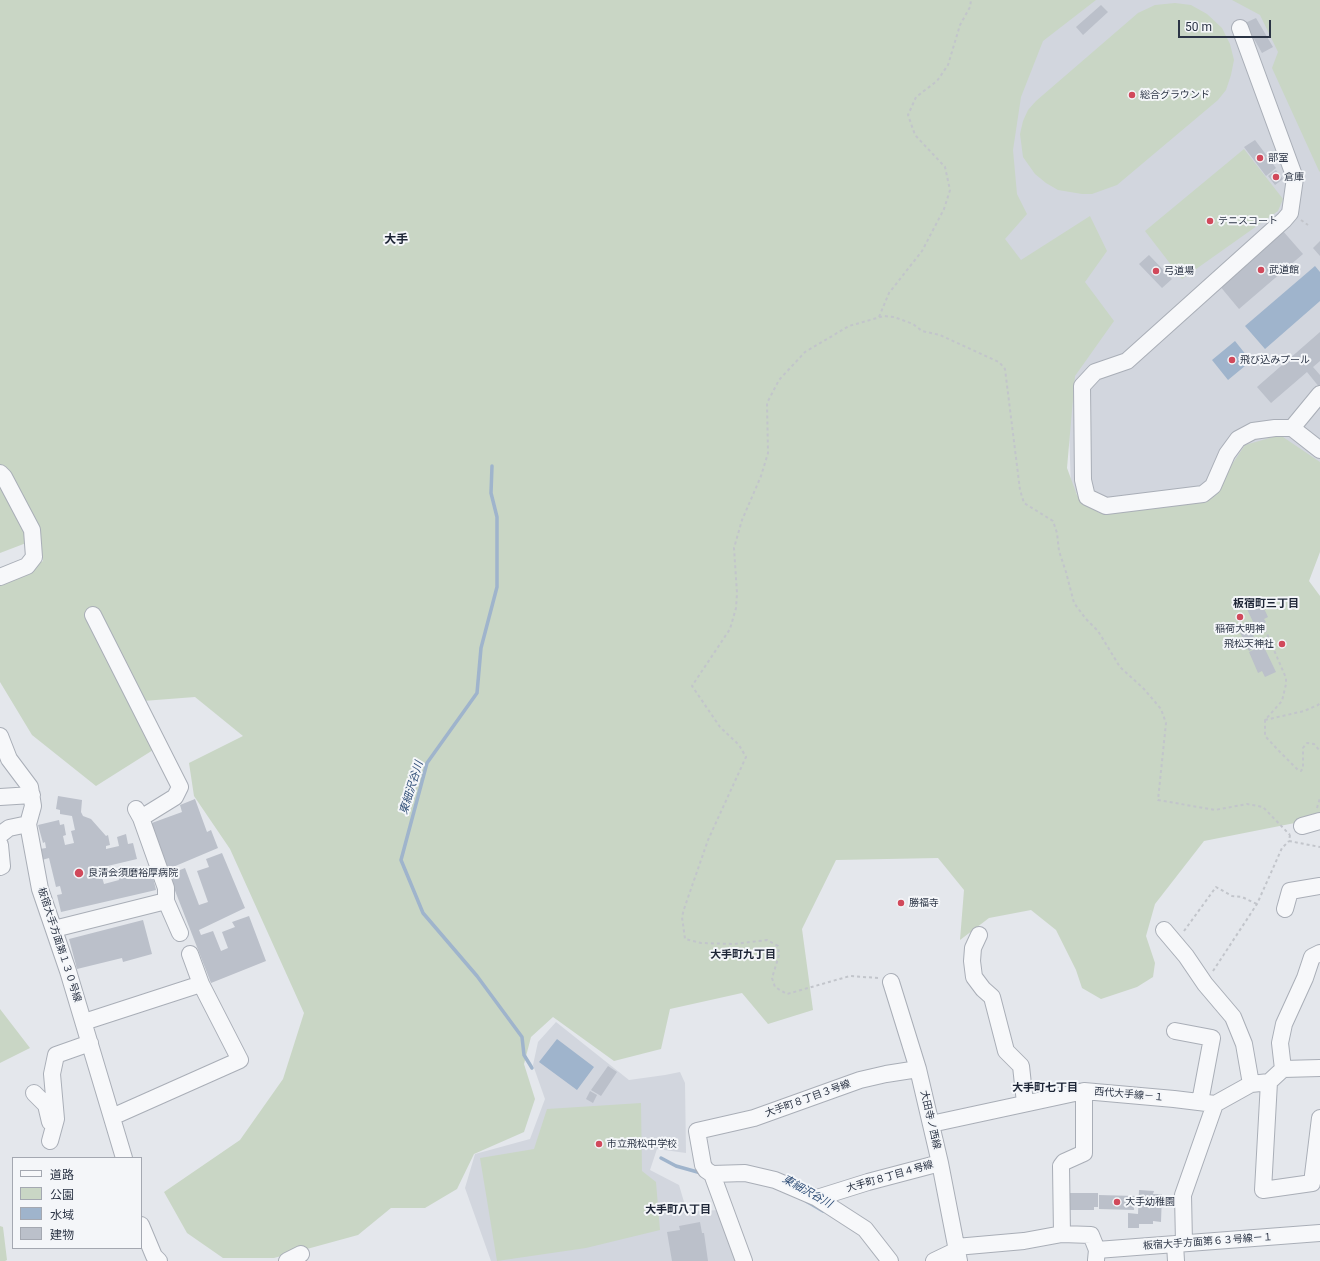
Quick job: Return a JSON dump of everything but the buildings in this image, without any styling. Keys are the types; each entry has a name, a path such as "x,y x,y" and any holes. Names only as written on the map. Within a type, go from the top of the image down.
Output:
{"street":[{"path":"1240,28 1295,178 1290,213 1126,362 1095,372 1082,386 1083,480 1087,497 1106,506 1203,494 1213,486 1227,454 1238,439 1253,431 1275,428 1292,428 1320,450"},
{"path":"1292,428 1320,394"},
{"path":"0,474 4,477 32,530 34,557 27,566 0,577"},
{"path":"94,615 180,787 175,797 139,813 166,888 166,901 180,933"},
{"path":"0,736 9,759 30,787 32,795 0,797"},
{"name":"板宿大手方面第１３０号線","path":"32,795 33,806 28,824 40,889 84,1022 124,1157"},
{"path":"1296,830 1320,821"},
{"path":"0,834 9,828 28,824"},
{"path":"0,845 2,866 0,866"},
{"path":"1285,909 1290,891 1320,886"},
{"path":"54,929 166,901"},
{"path":"1164,930 1205,984 1233,1017 1244,1044 1251,1084"},
{"path":"980,935 973,948 972,961 974,976 992,998 1006,1050 1021,1066 1025,1103"},
{"path":"1283,1069 1280,1043 1284,1024 1305,978 1312,957 1320,953"},
{"path":"112,1117 240,1060 202,984 190,954"},
{"name":"大田寺ノ西線","path":"891,982 918,1069 940,1163 957,1253"},
{"path":"84,1022 202,984"},
{"path":"1175,1031 1212,1038 1208,1103 1183,1195 1176,1261"},
{"path":"34,1094 46,1105 51,1136 56,1119 52,1074 56,1055 90,1043"},
{"path":"1208,1103 1251,1084 1269,1082 1283,1069 1320,1068"},
{"name":"大手町８丁目３号線","path":"714,1179 703,1165 697,1131 754,1118 860,1080 918,1069"},
{"path":"1269,1082 1263,1190 1312,1183 1320,1118"},
{"path":"1062,1234 1061,1166 1064,1162 1084,1153 1084,1091"},
{"name":"西代大手線－１","path":"930,1124 1084,1091 1174,1098 1208,1103"},
{"name":"大手町８丁目４号線","path":"817,1198 868,1182 940,1163"},
{"path":"744,1261 714,1179 746,1173 775,1180 817,1198 865,1229 890,1261"},
{"path":"142,1227 154,1256 159,1261"},
{"name":"板宿大手方面第６３号線－１","path":"1096,1256 1179,1244 1320,1233"},
{"path":"934,1261 957,1253 1062,1234 1091,1235 1096,1256"}],"path":[{"path":"879,317 889,294 922,251 944,209 950,190 945,167 915,135 908,115 916,97 937,81 948,65 960,25 970,7 971,0"},
{"path":"891,982 877,978 850,976 787,994 775,987 772,978 779,955 778,946 767,940 728,944 701,943 685,939 682,917 708,840 746,757 739,745 720,726 692,686 730,629 736,608 737,593 734,548 742,520 761,476 768,453 767,403 779,380 805,352 849,326 884,316 894,316 912,324 922,332 940,336 977,353 992,358 999,362 1004,369 1020,490 1024,503 1053,520 1057,533 1059,551 1074,603 1098,632 1120,667 1144,689 1160,709 1166,722 1158,800 1215,810 1247,804 1263,807 1296,830 1289,841 1282,848 1256,904 1205,984"},
{"path":"1265,629 1286,678 1282,701 1265,720 1266,736 1298,770 1301,771 1303,768 1303,748 1307,743 1314,744 1320,751"},
{"path":"1265,720 1304,711 1320,703"},
{"path":"1289,841 1320,847"},
{"path":"1175,943 1216,887 1232,896 1242,897 1256,904"}],"shaded area":[{"path":"1086,0 1249,0 1295,57 1320,129 1320,468 1215,506 1095,514 1071,487 1066,346 984,240 1018,45"},
{"name":"市立飛松中学校","path":"556,1022 629,1080 680,1072 685,1083 686,1153 657,1149 650,1170 679,1185 687,1212 718,1210 736,1261 491,1261 465,1188 475,1154 530,1139 545,1099 533,1065 538,1042"}],"green space":[{"path":"0,0 1096,0 1043,41 1021,97 1013,150 1017,194 1027,214 1005,239 1021,260 1090,216 1107,251 1085,282 1114,321 1075,376 1067,468 1077,495 1099,513 1151,504 1210,497 1245,445 1280,435 1320,462 1320,552 1309,581 1320,596 1320,818 1204,841 1155,904 1146,936 1155,963 1153,977 1137,987 1101,999 1082,988 1076,970 1056,930 1031,910 989,918 960,940 964,890 938,858 836,860 802,929 813,1010 768,1024 742,993 670,1009 661,1049 614,1061 553,1017 531,1037 524,1064 535,1099 524,1132 474,1154 457,1189 425,1208 391,1208 358,1235 274,1258 223,1258 187,1233 164,1192 240,1140 283,1079 304,1013 230,849 194,796 189,763 243,736 195,697 130,702 153,750 96,786 32,735 0,682 0,584 43,561 41,553 34,540 0,553"},
{"path":"1232,0 1320,0 1320,172 1272,68 1278,52 1260,15"},
{"name":"総合グラウンド","path":"1175,3 1191,5 1207,14 1222,28 1230,44 1234,60 1226,90 1218,100 1117,185 1092,194 1082,194 1058,190 1046,183 1035,174 1023,157 1020,134 1023,121 1028,110 1036,101 1138,13 1155,5"},
{"name":"テニスコート","path":"1244,149 1283,199 1278,211 1182,279 1145,231"},
{"path":"0,1009 30,1048 0,1063"},
{"path":"641,1103 642,1171 656,1182 660,1230 586,1248 497,1261 480,1158 534,1149 547,1109"},
{"path":"0,1226 3,1227 7,1260 5,1261 0,1261"}],"water":[{"path":"1315,266 1320,272 1320,301 1265,349 1245,326"},
{"name":"飛び込みプール","path":"1235,341 1251,361 1228,380 1212,360"},
{"path":"557,1039 594,1067 577,1090 539,1062"}],"waterway":[{"name":"東細沢谷川","path":"492,466 491,493 497,517 497,587 481,648 477,693 427,763 401,860 423,913 477,976 522,1037 524,1055 532,1068"},
{"name":"東細沢谷川","path":"661,1158 676,1166 701,1173"},
{"name":"東細沢谷川","path":"806,1201 823,1211"}],"place":[{"name":"総合グラウンド","path":"1132,95"},
{"name":"部室","path":"1260,158"},
{"name":"倉庫","path":"1276,177"},
{"name":"テニスコート","path":"1210,221"},
{"name":"武道館","path":"1261,270"},
{"name":"弓道場","path":"1156,271"},
{"name":"飛び込みプール","path":"1232,360"},
{"name":"稲荷大明神","path":"1240,617"},
{"name":"飛松天神社","path":"1282,644"},
{"name":"良清会須磨裕厚病院","path":"79,873"},
{"name":"勝福寺","path":"901,903"},
{"name":"市立飛松中学校","path":"599,1144"},
{"name":"大手幼稚園","path":"1117,1202"}],"district":[{"name":"大手","path":"396,240"},
{"name":"板宿町三丁目","path":"1266,604"},
{"name":"大手町九丁目","path":"743,955"},
{"name":"大手町七丁目","path":"1045,1088"},
{"name":"大手町八丁目","path":"678,1210"}]}
